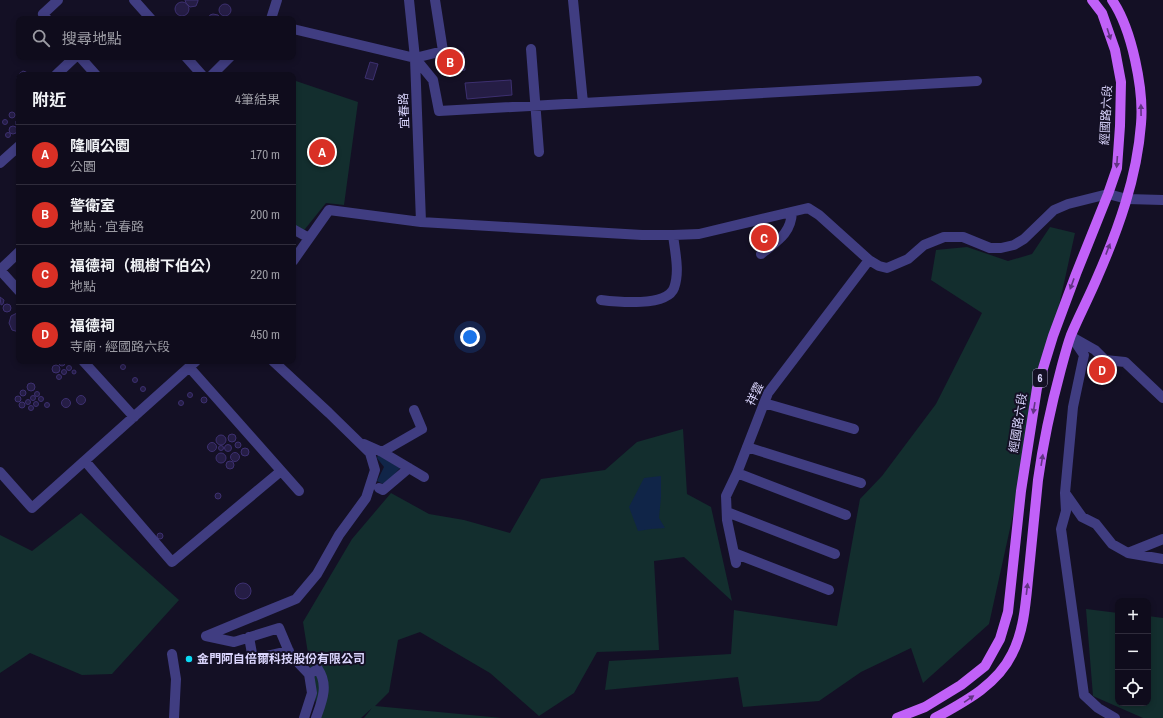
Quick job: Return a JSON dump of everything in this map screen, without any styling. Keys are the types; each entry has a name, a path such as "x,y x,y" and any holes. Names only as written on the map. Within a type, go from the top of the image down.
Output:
{"main road":[{"name":"經國路六段","path":"897,718 926,707 961,685 985,666 1000,639 1008,612 1020,491 1037,388 1055,330 1108,194 1116,168 1122,82 1115,50 1102,13 1092,0"},
{"name":"6","path":"935,718 970,699 997,676 1012,655 1021,630 1027,590 1039,478 1050,407 1071,336 1098,276 1127,199 1141,124 1141,96 1136,65 1126,28 1118,8 1112,0"},
{"path":"1055,330 1071,336"}],"street":[{"path":"44,16 43,14 58,0"},
{"path":"134,0 148,16"},
{"path":"272,16 277,0"},
{"name":"宜春路","path":"409,0 415,58 421,222"},
{"path":"296,30 415,58 443,51 435,0"},
{"path":"574,0 583,103"},
{"path":"531,49 539,152"},
{"path":"415,58 433,80 439,111 977,81"},
{"path":"59,72 72,60"},
{"path":"83,60 93,72"},
{"path":"189,60 199,72"},
{"path":"215,72 227,60"},
{"path":"0,163 16,149"},
{"path":"296,257 328,210 421,222 642,235 673,235 699,234 808,208 819,215 869,260 879,266 887,268 908,259 924,245 944,237 963,237 990,248 1001,248 1014,245 1024,240 1054,210 1068,204 1108,194 1127,199 1163,200"},
{"path":"761,254 779,239 788,228 791,221 792,212"},
{"path":"296,231 309,238"},
{"path":"601,300 632,302 662,299 674,290 677,272 673,235"},
{"path":"16,255 0,270 16,288"},
{"name":"祥雲","path":"736,563 727,520 726,496 737,474 768,393 869,260"},
{"path":"1071,336 1095,350 1105,360 1125,362 1163,398"},
{"path":"1071,336 1084,355 1073,407 1065,494 1066,511 1061,529 1084,695 1098,708 1115,718"},
{"path":"86,364 134,417"},
{"path":"0,472 32,508 192,364 299,491"},
{"path":"276,364 370,453 375,470 366,498 339,535 317,574 296,599 206,636 234,642 279,628 289,651 309,674 312,693 304,718"},
{"path":"764,403 854,429"},
{"path":"382,452 422,429 414,410"},
{"path":"358,442 382,452 424,477"},
{"path":"747,447 861,483"},
{"path":"84,461 172,562 281,471"},
{"path":"379,488 383,490 408,468"},
{"path":"737,474 846,515"},
{"path":"1065,494 1082,517 1096,524 1112,544 1128,552 1163,559"},
{"path":"727,512 835,554"},
{"path":"1128,552 1163,539"},
{"path":"734,553 829,590"},
{"path":"249,637 254,659 289,651"},
{"path":"172,654 176,679 174,718"},
{"path":"309,674 318,669 323,676 323,698 316,718"}],"green space":[{"path":"296,81 358,102 344,205 326,203 301,234 296,232"},
{"path":"1050,227 1075,233 989,624 923,683 911,648 861,672 819,701 743,707 738,677 605,690 609,661 731,654 734,610 837,626 860,499 882,476 936,404 982,313 931,280 936,250 967,247 1008,261 1032,254"},
{"path":"683,429 687,494 711,507 732,601 684,557 654,561 659,650 597,652 574,693 539,716 490,673 420,632 398,640 389,692 375,706 502,718 364,718 372,708 361,718 314,718 316,704 303,622 352,539 391,493 429,514 464,520 510,533 541,479 605,470 637,442"},
{"path":"81,513 179,600 112,674 82,675 30,653 0,673 0,535 32,551"},
{"path":"1086,609 1115,613 1115,706 1093,696"},
{"path":"1151,616 1163,618 1163,718 1143,718 1116,706 1151,706"}],"water":[{"path":"378,455 400,468 385,485 377,481 384,467 377,458"},
{"path":"661,476 659,518 665,528 638,531 629,507 644,478"}],"building":[{"path":"185,0 198,1 196,6 190,7"},
{"path":"182,2 187,4 189,9 187,14 182,16 177,14 175,9 177,4"},
{"path":"223,4 227,4 231,10 227,16 223,16 219,12 219,8"},
{"path":"213,14 219,16 210,16"},
{"path":"463,52 465,70 444,73 437,65 437,59 441,55"},
{"path":"370,62 378,64 373,80 365,78"},
{"path":"511,80 512,95 467,99 465,83"},
{"path":"12,112 15,115 12,118 9,115"},
{"path":"3,120 7,120 7,124 3,124"},
{"path":"10,127 16,127 16,133 13,134 10,133 9,130"},
{"path":"8,132 11,135 8,138 5,135"},
{"path":"0,297 4,300 3,304 1,305"},
{"path":"5,304 9,304 11,308 9,312 5,312 3,310 3,306"},
{"path":"16,314 16,331 12,330 9,323 11,316"},
{"path":"54,365 58,365 60,369 58,373 54,373 52,371 52,367"},
{"path":"69,365 72,368 69,371 66,368"},
{"path":"121,365 125,365 125,369 121,369"},
{"path":"62,370 66,370 66,374 62,374"},
{"path":"72,370 76,370 76,374 72,374"},
{"path":"59,374 62,377 59,380 56,377"},
{"path":"133,378 137,378 137,382 133,382"},
{"path":"29,383 33,383 35,387 33,391 29,391 27,389 27,385"},
{"path":"141,387 145,387 145,391 141,391"},
{"path":"23,390 26,393 23,396 20,393"},
{"path":"37,391 40,394 37,397 34,394"},
{"path":"188,393 192,393 192,397 188,397"},
{"path":"33,395 36,398 33,401 30,398"},
{"path":"81,395 86,400 81,405 76,400"},
{"path":"18,396 21,399 18,402 15,399"},
{"path":"41,396 44,399 41,402 38,399"},
{"path":"204,397 207,400 204,403 201,400"},
{"path":"28,399 31,402 28,405 25,402"},
{"path":"64,399 68,399 70,403 68,407 64,407 62,405 62,401"},
{"path":"36,401 39,404 36,407 33,404"},
{"path":"179,401 183,401 183,405 179,405"},
{"path":"22,402 25,405 22,408 19,405"},
{"path":"45,403 49,403 49,407 45,407"},
{"path":"31,405 34,408 31,411 28,408"},
{"path":"232,434 235,435 235,441 232,442 229,441 228,438 229,435"},
{"path":"221,435 226,440 221,445 216,440"},
{"path":"238,442 241,445 238,448 235,445"},
{"path":"210,443 214,443 216,447 214,451 210,451 208,449 208,445"},
{"path":"228,444 231,445 231,451 228,452 225,451 224,448 225,445"},
{"path":"219,446 223,446 223,450 219,450"},
{"path":"243,448 247,448 249,452 247,456 243,456 241,454 241,450"},
{"path":"221,453 226,458 221,463 216,458"},
{"path":"233,453 237,453 239,457 237,461 233,461 231,459 231,455"},
{"path":"230,461 233,462 233,468 230,469 227,468 226,465 227,462"},
{"path":"218,493 221,496 218,499 215,496"},
{"path":"160,533 163,536 160,539 157,536"},
{"path":"243,583 250,588 251,591 246,598 243,599 236,594 235,591 240,584"}],"place":[{"name":"警衛室","path":"450,62"},
{"name":"隆順公園","path":"322,152"},
{"name":"福德祠（楓樹下伯公）","path":"764,238"},
{"name":"福德祠","path":"1102,370"},
{"name":"金門阿自倍爾科技股份有限公司","path":"189,659"}]}
